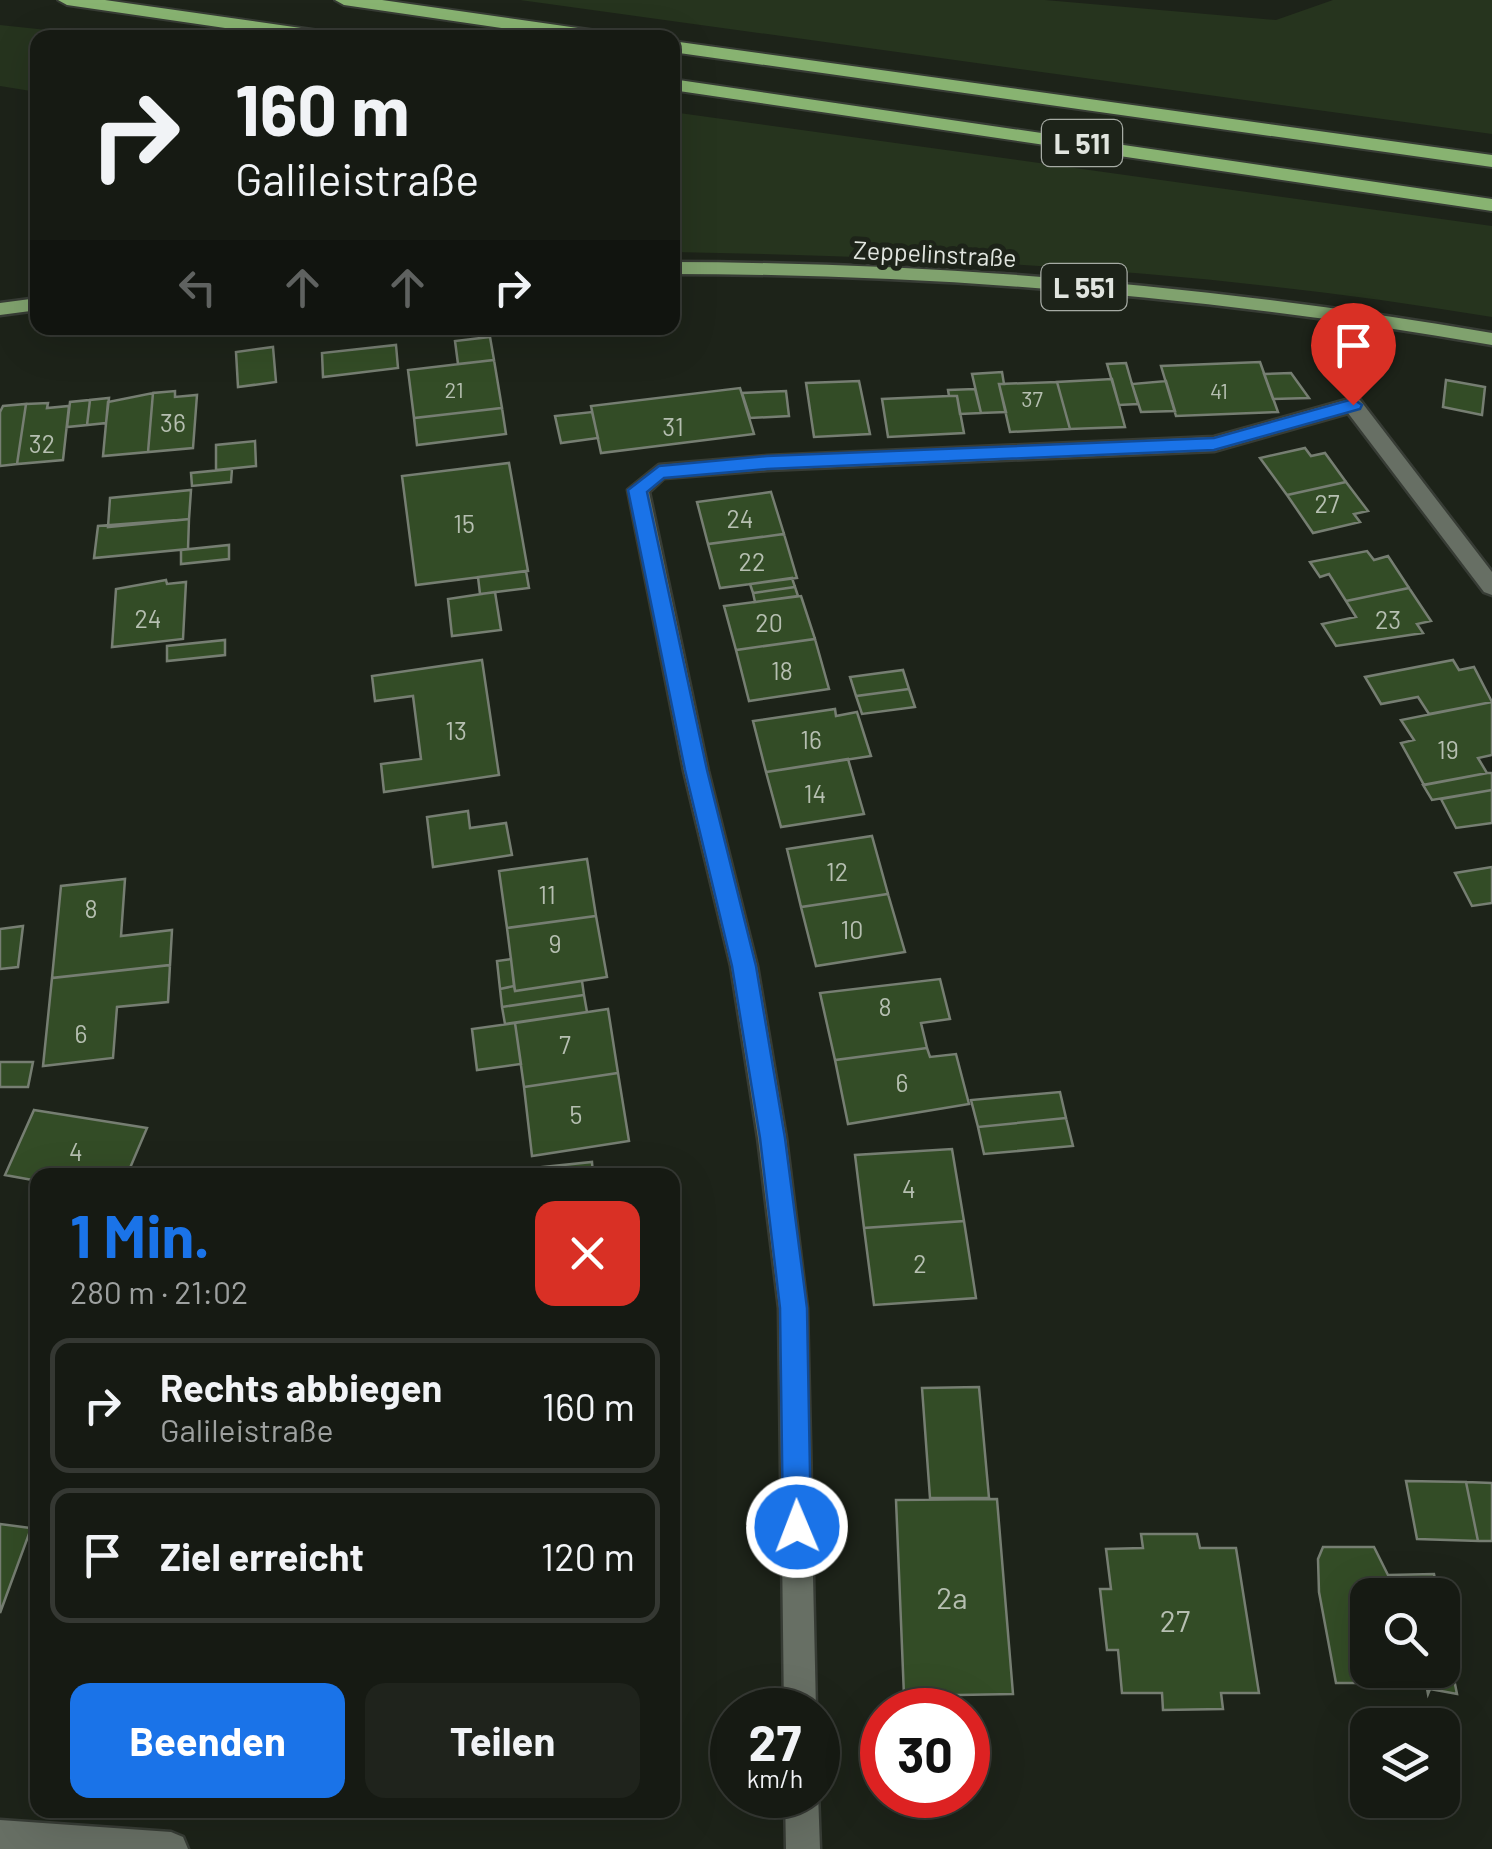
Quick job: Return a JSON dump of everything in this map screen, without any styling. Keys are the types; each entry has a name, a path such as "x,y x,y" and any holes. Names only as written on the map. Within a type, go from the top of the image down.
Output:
{"highway":[{"path":"66,0 279,30"},
{"path":"344,0 559,30"},
{"name":"L 511","path":"680,47 1492,160"},
{"name":"L 511","path":"680,85 1492,204"}],"main road":[{"name":"Zeppelinstraße","path":"680,268 923,276 1094,287 1294,308 1492,339"},
{"path":"0,309 30,305"}],"street":[{"path":"800,1688 794,1308 744,966 696,770 638,490 659,472 767,463 1214,444 1353,405 1492,587"},
{"path":"802,1818 803,1849"},
{"path":"0,1838 171,1849"}],"green space":[{"path":"520,0 1045,0 1276,20 1333,0 1492,0 1492,134"},
{"path":"0,25 47,30 30,30 30,91 0,86"},
{"path":"680,113 1492,226 1492,317 1390,301 1185,278 879,258 680,252"}],"building":[{"path":"490,337 494,360 458,364 455,341"},
{"path":"396,345 398,368 323,377 322,353"},
{"path":"273,347 276,382 238,387 236,352"},
{"path":"494,360 502,408 414,418 408,370"},
{"path":"1260,362 1278,412 1176,416 1161,366"},
{"path":"1126,363 1138,404 1119,405 1107,364"},
{"path":"1002,372 1004,384 999,384 1006,412 981,413 972,374"},
{"path":"1291,373 1309,398 1273,399 1264,374"},
{"path":"1112,379 1125,427 1070,429 1057,382"},
{"path":"1446,380 1485,387 1482,415 1443,407"},
{"path":"859,381 870,434 814,437 806,383"},
{"path":"1166,381 1175,411 1141,412 1132,384"},
{"path":"1057,382 1070,429 1010,432 999,384"},
{"path":"740,388 754,434 601,453 591,406"},
{"path":"975,389 981,413 960,414 957,396 949,396 948,390"},
{"path":"175,391 175,397 197,395 193,448 148,452 153,393"},
{"path":"786,391 789,416 750,418 742,393"},
{"path":"153,393 148,452 103,456 108,402"},
{"path":"957,396 964,433 888,437 882,399"},
{"path":"109,398 106,423 87,425 90,400"},
{"path":"90,400 87,425 67,427 70,402"},
{"path":"48,403 47,408 69,406 63,460 17,464 26,404"},
{"path":"26,404 17,464 0,466 0,412 3,406"},
{"path":"502,408 506,434 417,445 414,418"},
{"path":"592,412 598,438 561,443 555,416"},
{"path":"255,441 256,466 216,470 216,445"},
{"path":"1305,448 1311,456 1325,453 1346,482 1287,495 1260,458"},
{"path":"509,463 528,571 416,585 402,476"},
{"path":"232,469 231,482 192,486 191,473"},
{"path":"1346,482 1368,511 1354,514 1360,522 1313,533 1287,495"},
{"path":"191,490 189,519 108,527 110,498"},
{"path":"771,492 784,534 708,544 697,502"},
{"path":"189,519 188,549 94,558 98,526"},
{"path":"784,534 797,578 720,588 708,544"},
{"path":"229,545 229,559 181,564 181,550"},
{"path":"1367,551 1374,560 1388,556 1409,588 1346,601 1329,574 1320,577 1310,562"},
{"path":"526,571 529,588 480,594 478,577"},
{"path":"792,578 795,587 753,593 750,584"},
{"path":"166,580 167,584 186,582 183,639 112,647 116,589"},
{"path":"795,587 798,596 755,602 753,593"},
{"path":"1409,588 1431,621 1417,624 1423,633 1336,646 1322,624 1356,617 1346,601"},
{"path":"495,592 501,630 452,636 448,599"},
{"path":"801,596 815,639 736,650 724,606"},
{"path":"815,639 829,689 749,701 736,650"},
{"path":"225,640 225,655 167,661 167,646"},
{"path":"482,660 499,775 384,792 381,764 421,759 413,696 375,701 372,676"},
{"path":"1453,660 1459,670 1474,667 1492,702 1429,714 1418,697 1381,704 1365,677"},
{"path":"903,670 909,689 856,696 850,677"},
{"path":"909,689 915,707 862,714 856,696"},
{"path":"1492,702 1492,755 1478,758 1487,773 1424,785 1401,743 1414,740 1401,720"},
{"path":"835,709 836,716 857,712 871,756 766,772 753,721"},
{"path":"848,759 864,814 781,827 766,772"},
{"path":"1492,773 1492,790 1432,800 1423,785"},
{"path":"1492,790 1492,823 1456,828 1441,799"},
{"path":"468,811 470,828 506,823 512,855 433,867 427,817"},
{"path":"872,836 888,894 801,907 787,849"},
{"path":"587,859 596,916 507,928 499,871"},
{"path":"1492,867 1492,903 1472,906 1455,873"},
{"path":"125,879 121,936 172,930 170,965 52,978 61,886"},
{"path":"888,894 905,952 816,966 801,907"},
{"path":"596,916 607,977 515,991 507,928"},
{"path":"23,926 18,967 0,969 0,929"},
{"path":"511,959 514,986 500,989 497,961"},
{"path":"170,965 168,1002 117,1007 113,1058 43,1066 52,978"},
{"path":"940,979 950,1019 921,1023 927,1048 835,1060 820,993"},
{"path":"582,981 584,995 502,1007 500,989 514,986 515,991"},
{"path":"584,995 587,1012 505,1024 502,1007"},
{"path":"608,1009 618,1073 524,1087 515,1023"},
{"path":"515,1023 521,1064 477,1070 472,1029"},
{"path":"927,1048 930,1057 956,1054 969,1104 848,1124 835,1060"},
{"path":"0,1062 33,1062 28,1087 0,1087"},
{"path":"618,1073 629,1141 532,1156 524,1087"},
{"path":"1060,1092 1066,1118 978,1127 971,1100"},
{"path":"34,1110 147,1128 130,1168 30,1168 30,1180 5,1175"},
{"path":"1066,1118 1073,1146 984,1154 978,1127"},
{"path":"952,1149 964,1221 864,1228 855,1155"},
{"path":"592,1162 592,1168 534,1168"},
{"path":"964,1221 976,1298 874,1305 864,1228"},
{"path":"979,1387 989,1498 930,1498 922,1388"},
{"path":"1406,1481 1466,1482 1478,1541 1417,1539"},
{"path":"1466,1482 1492,1483 1492,1541 1478,1541"},
{"path":"997,1499 1013,1694 990,1694 990,1688 904,1688 896,1500"},
{"path":"0,1524 30,1528 30,1531 0,1613"},
{"path":"1141,1534 1197,1534 1200,1548 1236,1548 1259,1693 1221,1693 1223,1709 1163,1710 1162,1693 1122,1693 1118,1650 1107,1650 1100,1589 1111,1589 1106,1549 1143,1548"},
{"path":"1323,1547 1374,1547 1388,1575 1434,1574 1435,1578 1350,1578 1350,1683 1336,1683 1319,1592 1318,1559"},
{"path":"1427,1688 1456,1688 1457,1694 1430,1689 1428,1694"}],"route":[{"path":"797,1527 794,1308 772,1138 744,966 696,770 638,490 659,472 767,463 1214,444 1353,405"}]}
